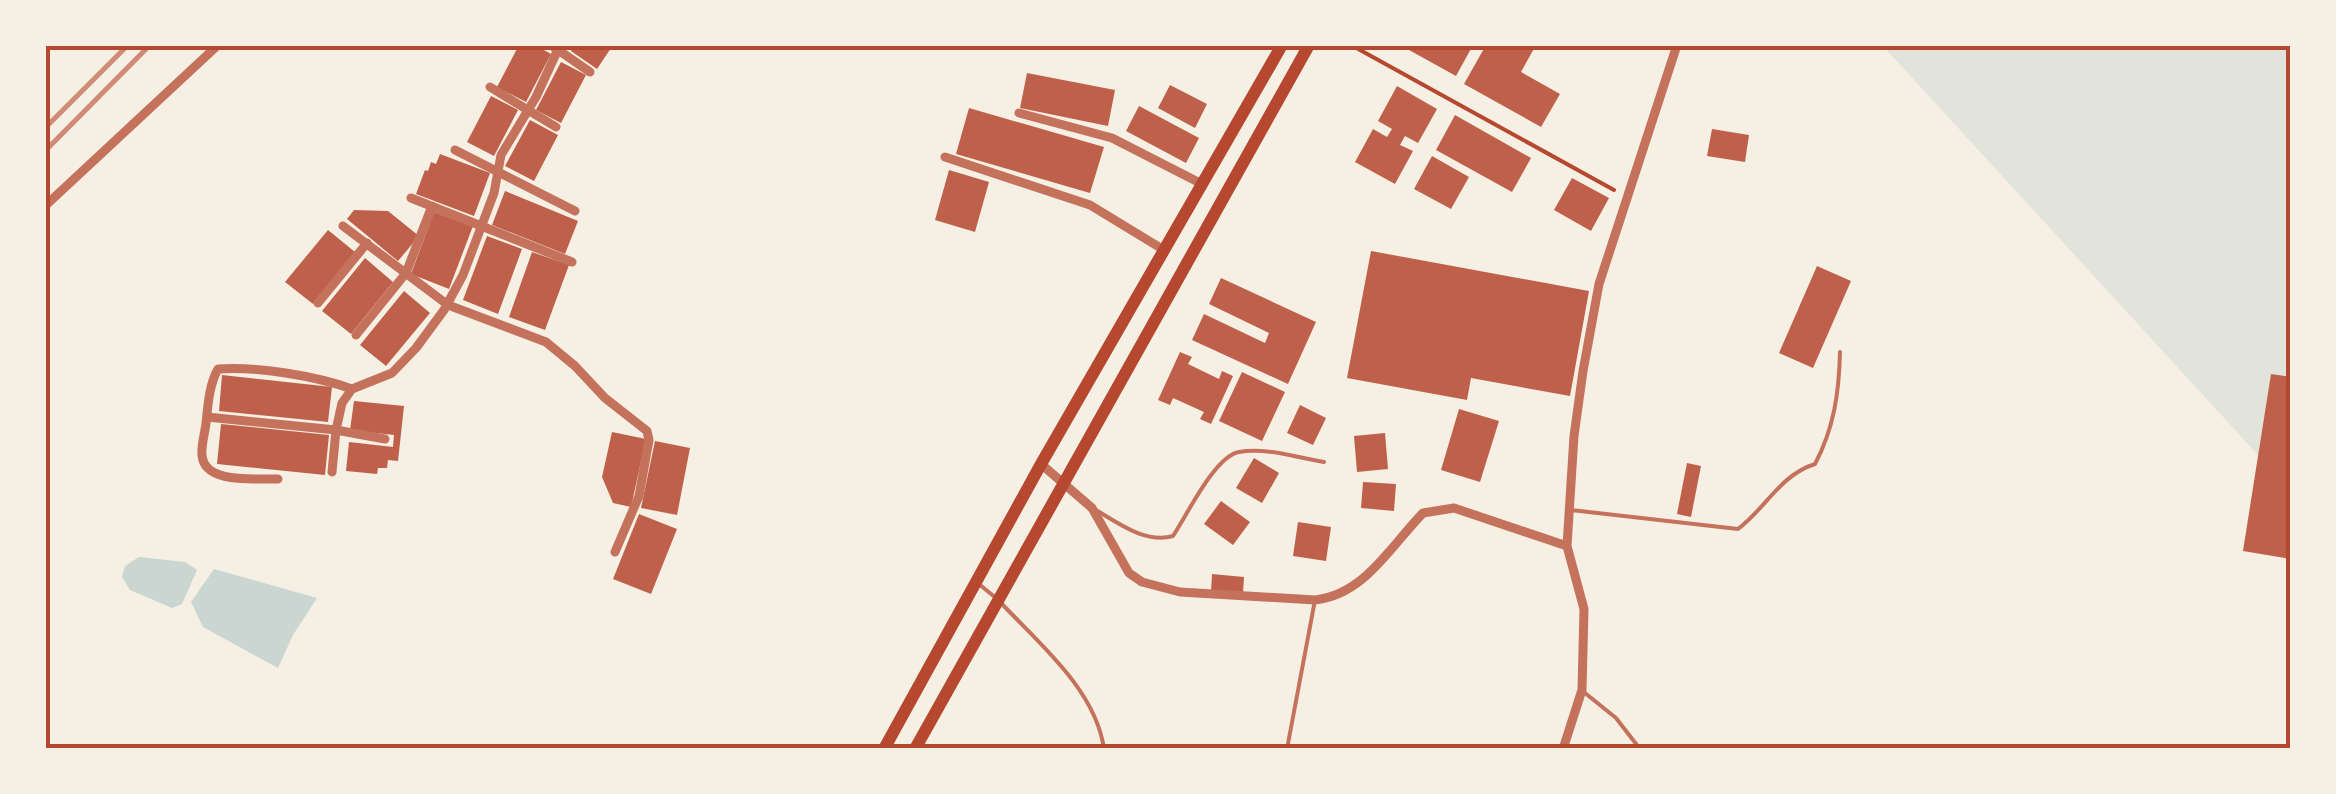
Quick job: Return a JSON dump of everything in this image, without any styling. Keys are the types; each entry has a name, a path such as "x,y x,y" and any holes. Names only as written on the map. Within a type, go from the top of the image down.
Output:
{"main road":[{"path":"884,749 1040,464 1282,45"},
{"path":"915,749 1309,45"}],"street":[{"path":"45,206 218,45"},
{"path":"1563,749 1582,690 1584,609 1568,546 1574,436 1583,371 1599,284 1677,45"},
{"path":"332,472 342,403 352,388 392,372 416,348 448,305 494,193 501,155 557,46 590,72"},
{"path":"490,87 556,127"},
{"path":"1020,113 1112,138 1202,184"},
{"path":"454,150 575,211"},
{"path":"945,157 1090,204 1164,250"},
{"path":"411,198 572,262"},
{"path":"356,335 406,273 432,206"},
{"path":"343,226 448,305 546,342 604,398 647,431 650,440 639,496 615,552"},
{"path":"318,303 367,243"},
{"path":"278,478 245,479 212,472 206,467 202,455 213,378 218,369 283,374 352,388"},
{"path":"207,417 385,439"},
{"path":"1040,464 1092,508 1129,573 1156,588 1180,592 1336,598 1349,591 1423,513 1437,508 1454,508 1568,546"}],"lane":[{"path":"1571,510 1738,529 1758,514 1794,470 1814,464 1829,438 1839,390 1840,352"},
{"path":"1092,508 1148,537 1162,539 1172,536 1212,473 1228,456 1262,452 1324,462"},
{"path":"976,582 1048,652 1086,699 1104,749"},
{"path":"1286,749 1315,600"},
{"path":"1582,690 1616,718 1640,749"}],"path":[{"path":"1351,45 1626,196"}],"shaded area":[{"path":"1882,45 2291,45 2291,491"},
{"path":"139,557 185,562 197,570 182,604 172,608 130,590 122,577 125,566"},
{"path":"214,569 317,598 278,668 203,627 191,602"}],"building":[{"path":"519,45 535,45 551,54 526,102 497,87"},
{"path":"572,45 613,45 597,69 571,51"},
{"path":"1400,45 1473,45 1456,76"},
{"path":"1486,45 1536,45 1521,72 1560,94 1541,127 1464,84"},
{"path":"561,62 586,75 561,123 536,110"},
{"path":"1027,73 1115,90 1108,126 1020,108"},
{"path":"1170,85 1207,104 1195,128 1158,108"},
{"path":"1397,86 1437,109 1418,143 1405,136 1400,145 1413,151 1395,184 1355,162 1373,129 1387,137 1392,129 1378,121"},
{"path":"491,96 518,110 494,156 467,142"},
{"path":"1139,106 1199,138 1186,163 1126,131"},
{"path":"969,108 1104,147 1090,193 956,154"},
{"path":"1455,115 1531,158 1512,192 1436,150"},
{"path":"530,120 558,135 534,181 505,166"},
{"path":"1712,129 1749,135 1745,162 1707,156"},
{"path":"440,154 490,173 474,216 416,194 425,170 431,162 436,164"},
{"path":"1432,156 1469,177 1451,209 1414,189"},
{"path":"949,170 989,182 975,232 935,220"},
{"path":"1572,178 1609,198 1591,231 1554,210"},
{"path":"505,191 578,221 565,254 492,225"},
{"path":"354,210 388,211 419,236 398,261 347,219"},
{"path":"434,212 473,226 449,289 411,274"},
{"path":"328,230 355,252 313,304 285,282"},
{"path":"487,236 522,249 498,314 463,300"},
{"path":"1371,251 1589,291 1570,396 1471,378 1467,400 1347,378"},
{"path":"532,252 569,265 545,330 509,317"},
{"path":"365,258 393,282 351,334 322,311"},
{"path":"1817,266 1851,281 1813,368 1779,353"},
{"path":"1221,278 1316,322 1288,384 1192,340 1204,314 1265,343 1269,333 1209,304"},
{"path":"404,291 430,313 386,366 360,345"},
{"path":"1180,352 1192,357 1188,364 1219,379 1222,371 1233,376 1211,424 1200,419 1204,412 1173,398 1170,405 1158,400"},
{"path":"1242,372 1285,392 1262,441 1219,421"},
{"path":"2271,374 2291,377 2291,559 2243,551"},
{"path":"222,375 332,387 328,422 219,411"},
{"path":"354,401 404,406 398,461 388,460 387,468 378,468 377,474 346,471 349,442 393,447 394,435 350,430"},
{"path":"1300,405 1326,418 1313,445 1287,433"},
{"path":"1459,409 1499,421 1480,482 1441,470"},
{"path":"221,424 329,435 325,475 217,464"},
{"path":"612,432 646,439 631,507 613,503 602,477"},
{"path":"1385,433 1388,469 1357,472 1354,436"},
{"path":"655,441 690,448 677,515 641,508"},
{"path":"1254,458 1279,473 1262,503 1236,488"},
{"path":"1687,463 1701,466 1691,517 1677,514"},
{"path":"1363,482 1396,484 1394,511 1361,508"},
{"path":"1221,501 1250,522 1233,545 1204,524"},
{"path":"639,514 677,529 651,594 613,579"},
{"path":"1298,522 1331,527 1326,561 1293,556"},
{"path":"1212,574 1244,577 1243,594 1211,592"}],"railway":[{"path":"45,128 128,45"},
{"path":"45,151 150,45"}]}
